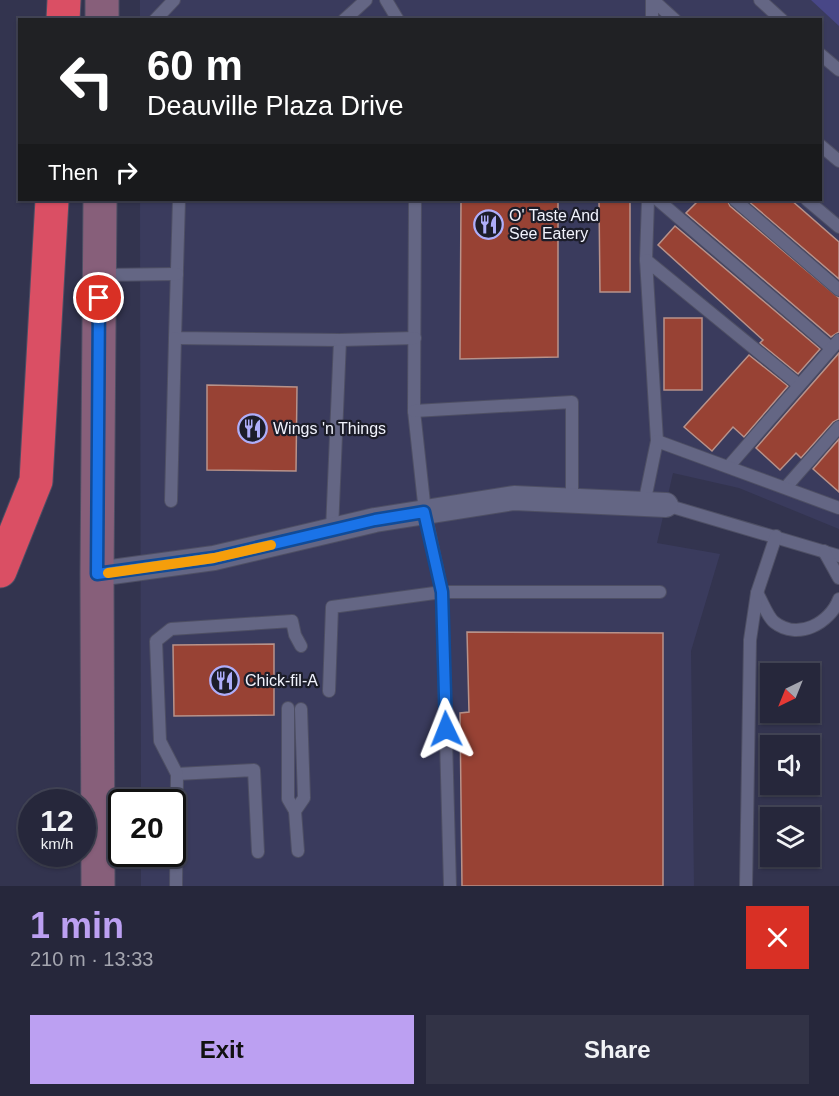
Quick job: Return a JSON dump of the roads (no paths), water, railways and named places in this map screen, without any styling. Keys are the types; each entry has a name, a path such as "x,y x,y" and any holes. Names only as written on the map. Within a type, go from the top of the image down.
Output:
{"highway":[{"path":"63,18 64,0"},
{"path":"0,571 36,482 52,201"}],"main road":[{"path":"102,0 102,18"},
{"path":"98,886 97,574 100,201"}],"street":[{"path":"97,574 214,558 332,530 514,498 655,505"}],"lane":[{"path":"157,18 174,0"},
{"path":"346,18 366,0"},
{"path":"386,0 397,18"},
{"path":"652,0 652,18"},
{"path":"652,0 673,18"},
{"path":"760,0 780,18"},
{"path":"822,56 839,70"},
{"path":"822,147 839,161"},
{"path":"171,501 178,201"},
{"path":"415,201 414,411 424,512 442,592 450,886"},
{"path":"648,201 646,260 657,441 655,505 776,536 839,556"},
{"path":"659,201 835,344 729,466"},
{"path":"736,201 839,290"},
{"path":"808,201 839,227"},
{"path":"646,260 799,385"},
{"path":"99,275 177,274"},
{"path":"175,338 340,340 414,338"},
{"path":"332,530 340,340"},
{"path":"414,411 572,402 572,501"},
{"path":"786,487 839,427"},
{"path":"657,441 839,507"},
{"path":"746,886 750,640 757,593 776,536"},
{"path":"824,551 839,578"},
{"path":"329,691 332,607 442,592 660,592"},
{"path":"757,593 774,621 795,630 813,627 834,611 839,599"},
{"path":"176,886 177,774 160,741 156,641 171,628 292,621 298,641 286,646"},
{"path":"288,708 288,799 295,811 298,850"},
{"path":"295,811 304,798 301,709"},
{"path":"177,774 254,770 258,852"}],"place":[{"name":"O' Taste And See Eatery","path":"488,224"},
{"name":"Wings 'n Things","path":"252,428"},
{"name":"Chick-fil-A","path":"224,680"}]}
